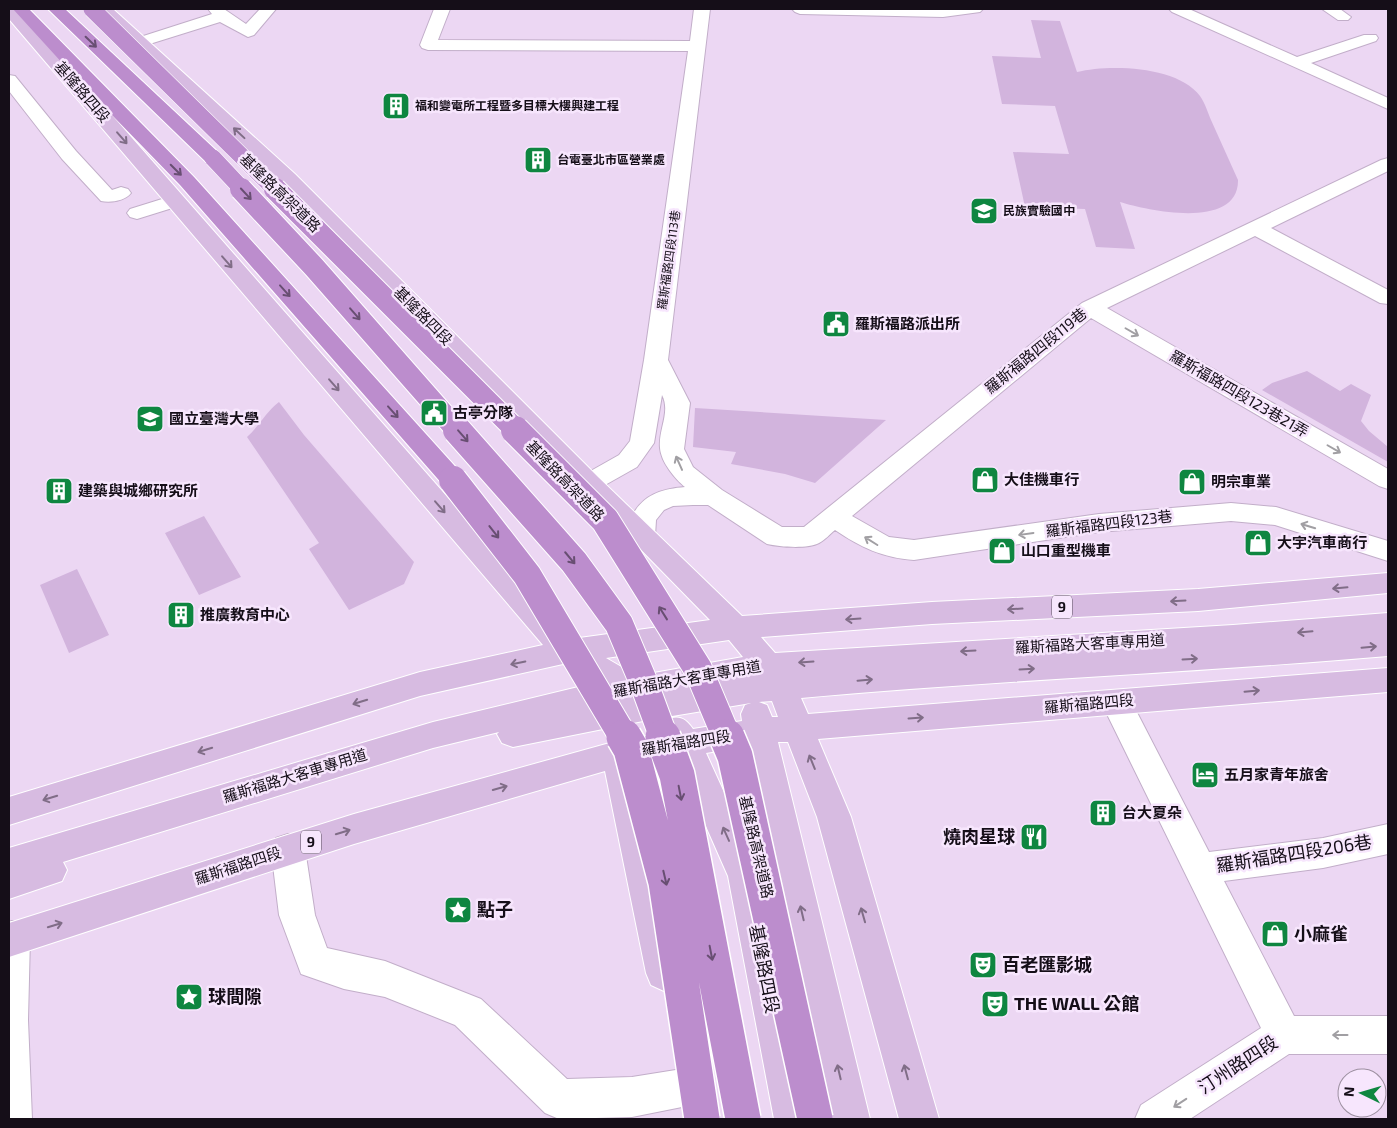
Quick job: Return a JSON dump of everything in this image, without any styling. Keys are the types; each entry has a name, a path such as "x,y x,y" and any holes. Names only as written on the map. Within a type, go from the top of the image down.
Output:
{"highway":[{"path":"21,9 187,181 453,480 528,575 631,749 666,882 702,1119"},
{"path":"56,9 213,158 314,267 574,562 619,624 677,774 743,1119"},
{"name":"基隆路高架道路","path":"92,9 324,237 605,520 698,669 735,756 815,1119"},
{"path":"453,480 496,502 560,574 644,691"}],"main road":[{"name":"基隆路四段","path":"104,9 288,178 589,483 736,628"},
{"name":"基隆路四段","path":"9,10 25,26 565,652 597,706 617,754 663,963 685,1104"},
{"name":"9","path":"9,811 420,684 565,652 736,628 932,613 1198,600 1388,584"},
{"name":"羅斯福路大客車專用道","path":"9,883 438,750 644,691 761,678 954,652 1293,633 1388,624"},
{"path":"736,628 761,678 798,727 834,818 918,1119"},
{"name":"羅斯福路大客車專用道","path":"761,678 950,673 1294,653 1388,645"},
{"name":"基隆路四段","path":"565,652 644,691 685,742 745,876 794,1119"},
{"path":"761,678 760,731 850,1119"},
{"name":"羅斯福路四段","path":"10,939 288,849 617,754 685,742 798,727 1388,680"},
{"name":"羅斯福路大客車專用道","path":"9,863 433,735 597,706"}],"street":[{"path":"140,42 219,13 248,32 268,9"},
{"path":"442,9 428,45 697,46"},
{"name":"羅斯福路四段113巷","path":"589,483 628,461 642,443 656,360 702,9"},
{"path":"800,9 943,12 975,9"},
{"path":"1177,9 1386,101"},
{"path":"1330,9 1343,17"},
{"path":"1297,62 1370,38"},
{"path":"9,80 69,155 108,198 121,193"},
{"name":"羅斯福路四段119巷","path":"656,360 678,403 672,449 683,472 713,496 777,537 810,536 1069,323 1090,308 1388,164"},
{"path":"137,213 175,201"},
{"path":"1256,228 1388,298"},
{"name":"羅斯福路四段123巷21弄","path":"1090,308 1388,480"},
{"path":"642,536 642,520 651,508 664,499 672,497 713,496"},
{"name":"羅斯福路四段123巷","path":"834,516 880,546 899,550 914,550 1099,523 1231,512 1276,516 1388,551"},
{"name":"羅斯福路四段206巷","path":"1116,702 1284,1034"},
{"name":"羅斯福路四段206巷","path":"1200,869 1323,853 1388,839"},
{"path":"288,849 297,915 314,962 344,971 386,979 468,1012 559,1099 632,1097 685,1104"},
{"path":"10,939 12,1119"},
{"name":"汀州路四段","path":"1155,1119 1284,1034 1388,1035"}],"shaded area":[{"path":"1031,20 1060,21 1077,72 1107,68 1143,70 1176,78 1190,86 1200,96 1238,180 1234,196 1224,206 1209,211 1190,213 1170,212 1120,202 1135,249 1096,247 1085,209 1025,207 1013,152 1069,154 1055,106 1002,104 992,56 1041,58"},
{"path":"1307,371 1340,391 1351,384 1371,395 1361,421 1369,431 1388,447 1388,462 1262,390 1272,383"},
{"path":"279,402 304,435 414,562 404,584 349,610 309,549 319,543 247,437"},
{"path":"695,408 886,420 815,483 785,474 731,464 736,452 693,447"},
{"path":"204,516 241,577 199,595 165,533"},
{"path":"77,569 109,635 69,653 40,585"}],"place":[{"name":"福和變電所工程暨多目標大樓興建工程","path":"396,106"},
{"name":"台電臺北市區營業處","path":"538,160"},
{"name":"民族實驗國中","path":"984,211"},
{"name":"羅斯福路派出所","path":"836,324"},
{"name":"古亭分隊","path":"434,413"},
{"name":"國立臺灣大學","path":"150,419"},
{"name":"大佳機車行","path":"985,480"},
{"name":"明宗車業","path":"1192,482"},
{"name":"建築與城鄉研究所","path":"59,491"},
{"name":"大宇汽車商行","path":"1258,543"},
{"name":"山口重型機車","path":"1002,551"},
{"name":"推廣教育中心","path":"181,615"},
{"name":"五月家青年旅舍","path":"1205,775"},
{"name":"台大夏朵","path":"1103,813"},
{"name":"燒肉星球","path":"1034,837"},
{"name":"點子","path":"458,910"},
{"name":"小麻雀","path":"1275,934"},
{"name":"百老匯影城","path":"983,965"},
{"name":"球間隙","path":"189,997"},
{"name":"THE WALL 公館","path":"995,1004"}]}
